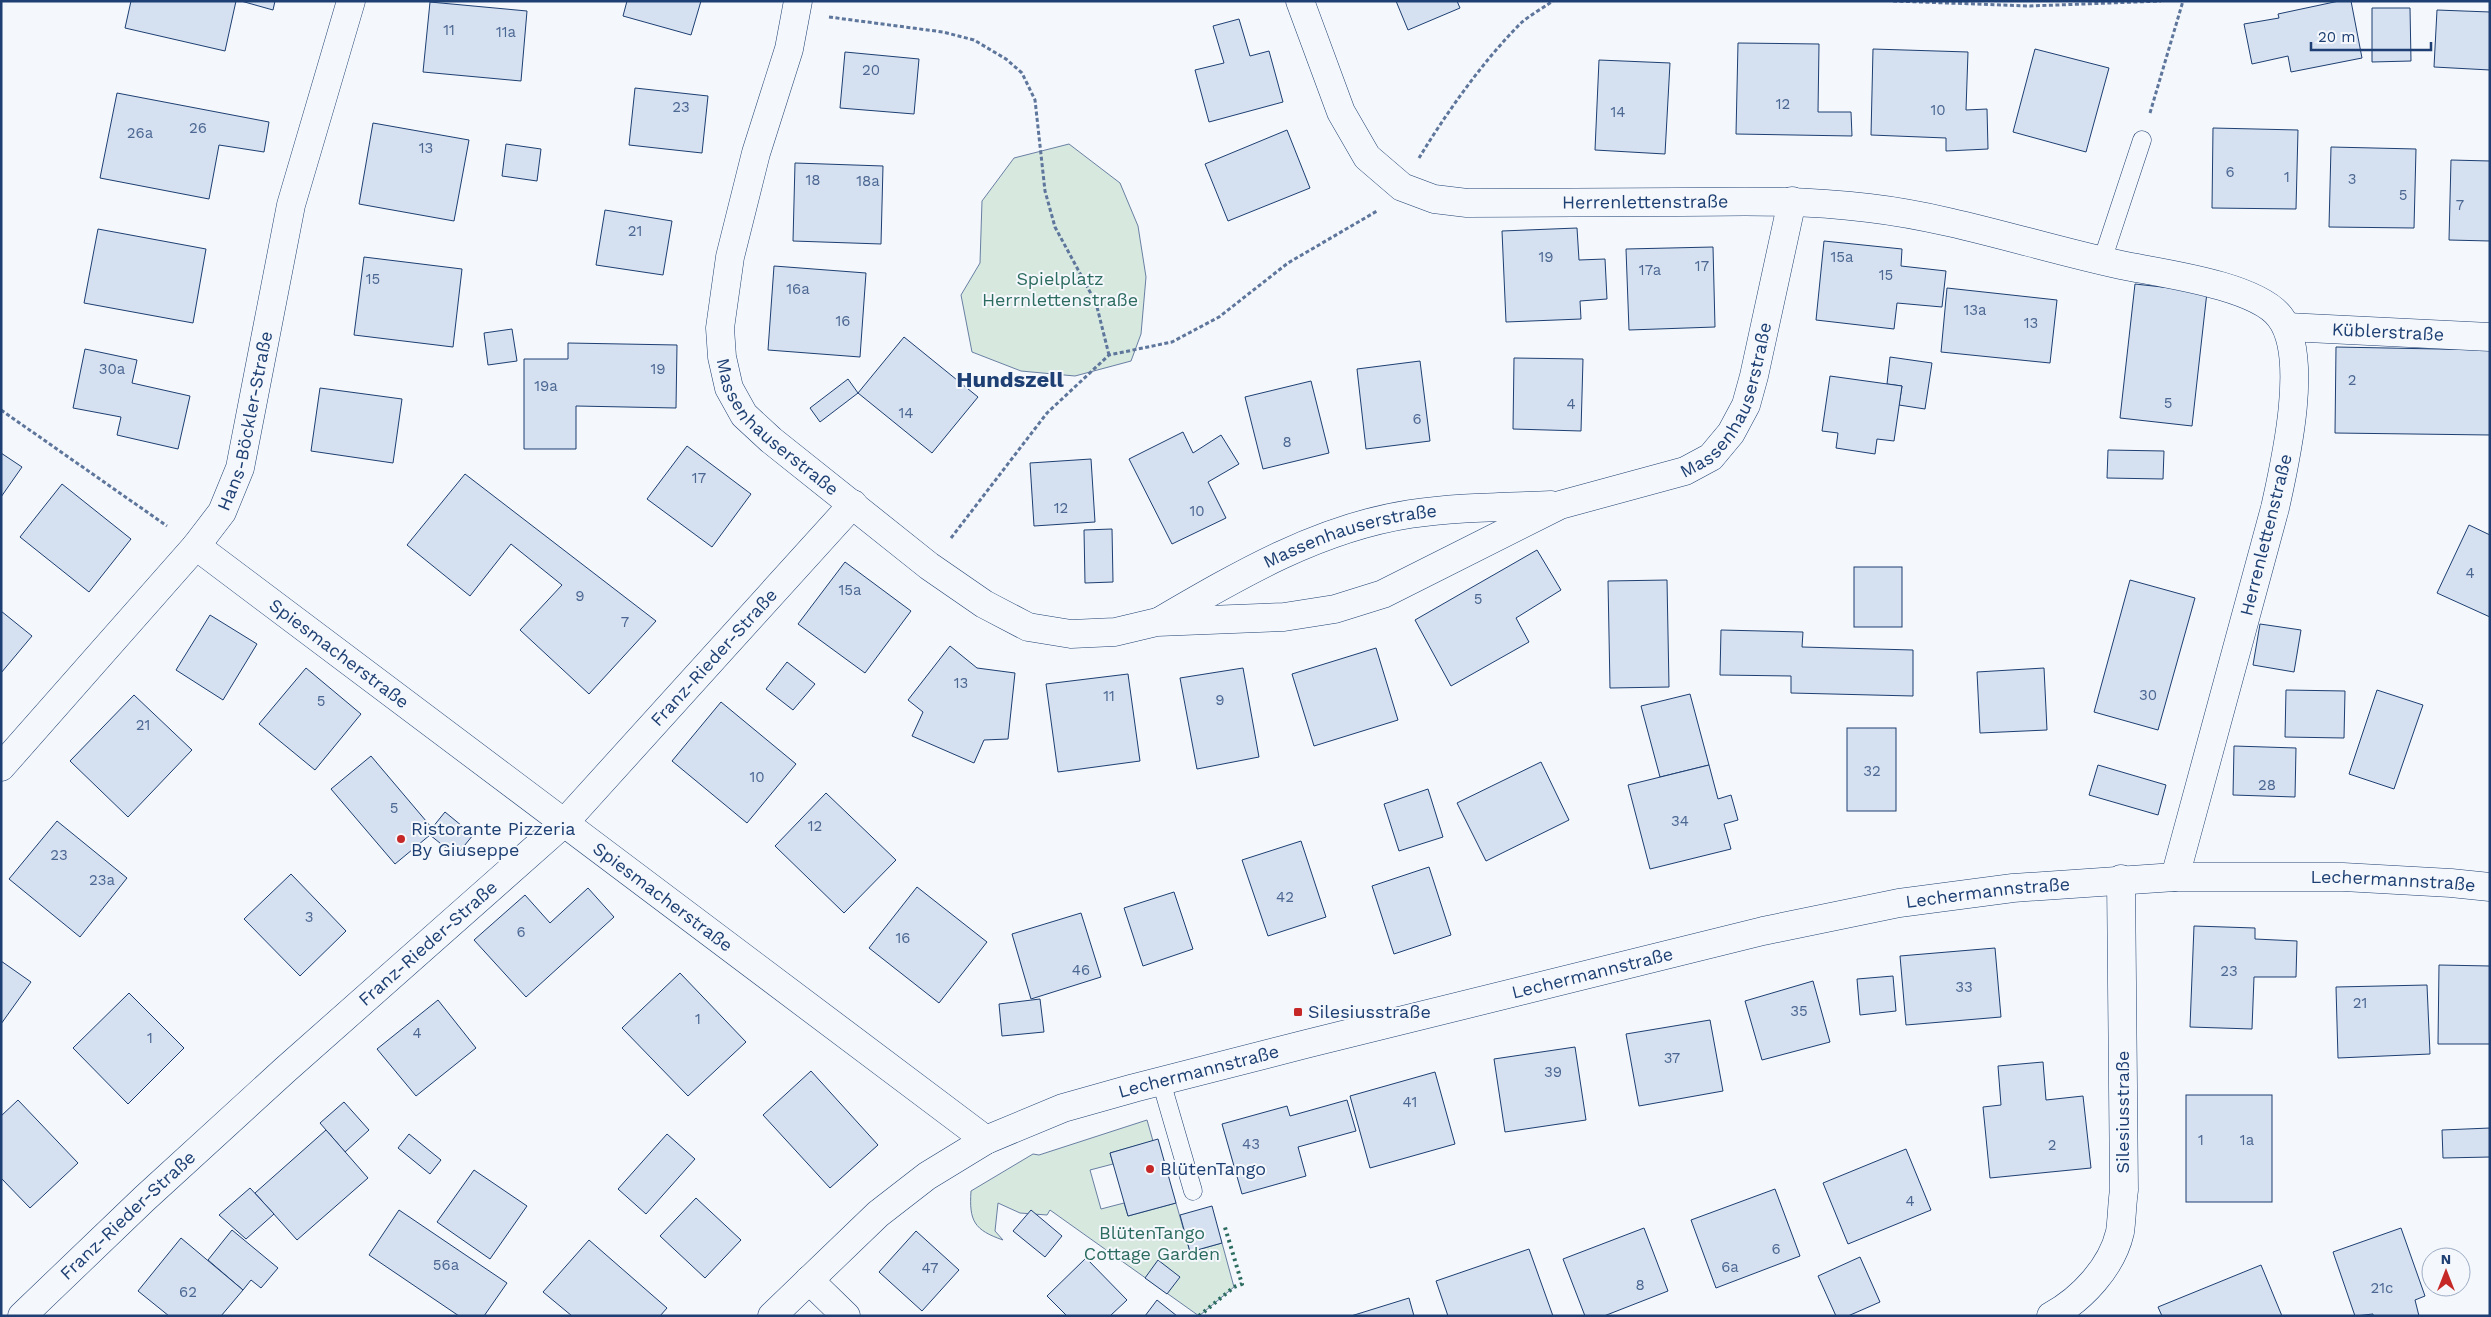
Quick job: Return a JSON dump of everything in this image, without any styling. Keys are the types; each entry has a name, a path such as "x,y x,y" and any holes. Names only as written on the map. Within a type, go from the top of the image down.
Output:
{"street":[{"name":"Hans-Böckler-Straße","path":"1,767 196,546 222,512 240,468 291,206 342,23 351,1"},
{"name":"Herrenlettenstraße","path":"1300,1 1341,112 1367,157 1402,187 1434,199 1467,204 1792,201 1871,208 1947,222 2102,261 2242,292 2263,303 2279,315 2292,341 2294,359 2287,455 2276,508 2176,877"},
{"name":"Massenhauserstraße","path":"797,7 789,49 756,153 730,257 720,328 722,357 729,388 744,414 771,440 929,566 984,604 1028,627 1071,634 1115,632 1157,622 1284,617 1334,609 1383,594 1560,505 1685,471 1711,457 1731,432 1746,405 1792,201"},
{"name":"Küblerstraße","path":"2286,327 2490,337"},
{"name":"Franz-Rieder-Straße","path":"22,1316 144,1199 285,1070 564,823 853,504"},
{"name":"Massenhauserstraße","path":"1157,622 1239,574 1295,548 1350,528 1409,514 1465,508 1560,505"},
{"name":"Spiesmacherstraße","path":"196,546 986,1140"},
{"name":"Lechermannstraße","path":"772,1316 878,1214 927,1176 986,1140 1063,1108 1161,1081 1763,931 1908,902 2013,888 2121,879 2176,877 2343,877 2490,887"},
{"name":"Silesiusstraße","path":"2051,1316 2092,1284 2110,1259 2120,1232 2124,1190 2121,879"},
{"path":"810,1280 846,1316"}],"lane":[{"path":"2102,261 2142,140"},
{"path":"1161,1081 1193,1191"}],"path":[{"path":"929,566 1047,412 1109,355 1172,342 1219,317 1288,263 1385,206 1402,187 1457,102 1493,56 1522,22 1553,1"},
{"path":"1893,1 2030,6 2160,1"},
{"path":"2142,140 2183,1"},
{"path":"797,7 943,32 974,40 1006,59 1022,73 1036,100 1045,192 1055,227 1096,303 1109,355"},
{"path":"1,410 196,546"}],"green space":[{"name":"Spielplatz Herrnlettenstraße","path":"1069,144 1120,183 1138,226 1146,277 1141,334 1131,361 1075,376 1021,371 972,352 961,295 980,263 982,201 1014,158"},
{"name":"BlütenTango Cottage Garden","path":"1147,1120 1153,1141 1110,1153 1113,1164 1090,1170 1101,1209 1124,1203 1128,1216 1176,1203 1190,1252 1222,1243 1234,1287 1199,1316 1050,1210 1047,1215 1020,1213 998,1203 995,1231 1003,1240 980,1228 975,1223 971,1210 971,1191 1033,1154 1039,1155"}],"building":[{"path":"131,1 236,1 225,51 125,28"},
{"path":"241,1 275,1 273,10"},
{"path":"627,1 701,1 691,35 623,16"},
{"path":"1396,1 1457,1 1460,8 1408,30"},
{"path":"2339,1 2351,1 2362,58 2291,72 2288,56 2252,64 2244,24 2279,18 2278,14"},
{"path":"430,2 527,11 521,81 423,72"},
{"path":"2372,8 2410,8 2411,61 2372,62"},
{"path":"2437,10 2490,12 2490,70 2434,67"},
{"path":"1239,19 1250,56 1269,51 1283,102 1209,122 1195,70 1224,63 1213,26"},
{"path":"1738,43 1819,44 1818,112 1851,112 1852,136 1736,134"},
{"path":"1873,49 1968,52 1966,110 1987,109 1988,149 1946,151 1946,138 1871,135"},
{"path":"2035,49 2109,68 2086,152 2013,132"},
{"path":"845,52 919,59 914,114 840,108"},
{"path":"1599,60 1670,63 1665,154 1595,150"},
{"path":"635,88 708,96 702,153 629,145"},
{"path":"117,93 269,122 264,152 219,145 209,199 100,178"},
{"path":"373,123 469,140 454,221 359,204"},
{"path":"2213,128 2298,130 2296,209 2212,208"},
{"path":"1287,130 1310,188 1228,221 1205,164"},
{"path":"506,144 541,149 537,181 502,176"},
{"path":"2331,147 2416,149 2414,228 2329,227"},
{"path":"2451,160 2490,161 2490,241 2449,240"},
{"path":"795,163 883,166 881,244 793,241"},
{"path":"605,210 672,221 663,275 596,265"},
{"path":"1577,228 1579,260 1605,259 1607,299 1580,301 1581,319 1506,322 1502,231"},
{"path":"98,229 206,249 193,323 84,303"},
{"path":"1824,241 1902,249 1901,266 1946,271 1942,307 1897,303 1894,329 1816,320"},
{"path":"1713,247 1715,327 1629,330 1626,249"},
{"path":"364,257 462,269 453,347 354,335"},
{"path":"774,266 866,273 860,357 768,350"},
{"path":"2135,284 2207,292 2192,426 2120,418"},
{"path":"1947,288 2057,300 2050,363 1941,352"},
{"path":"512,329 517,361 488,365 484,333"},
{"path":"904,337 978,397 932,453 858,393"},
{"path":"568,343 677,345 676,408 576,406 576,449 524,449 524,359 568,359"},
{"path":"2336,347 2490,350 2490,435 2335,433"},
{"path":"85,349 137,360 132,383 190,396 178,449 117,435 121,417 73,408"},
{"path":"1890,357 1932,363 1925,409 1899,405 1902,386 1887,384"},
{"path":"1514,358 1583,359 1581,431 1513,429"},
{"path":"1420,361 1430,441 1366,449 1357,369"},
{"path":"1830,376 1902,386 1894,441 1877,439 1875,454 1836,448 1838,433 1822,431"},
{"path":"848,379 858,393 820,422 810,408"},
{"path":"1311,381 1329,453 1263,469 1245,397"},
{"path":"320,388 402,399 393,463 311,451"},
{"path":"1183,432 1193,453 1221,435 1239,464 1208,482 1226,518 1172,544 1129,459"},
{"path":"687,446 751,494 712,547 647,499"},
{"path":"2108,450 2164,451 2163,479 2107,478"},
{"path":"1,453 22,467 1,497"},
{"path":"1091,459 1095,522 1034,526 1030,463"},
{"path":"465,474 656,621 589,694 520,630 562,585 511,544 470,596 407,545"},
{"path":"62,484 131,539 89,592 20,537"},
{"path":"2469,525 2490,535 2490,617 2437,593"},
{"path":"1112,529 1113,582 1085,583 1084,530"},
{"path":"1537,550 1561,590 1516,618 1529,642 1451,686 1415,620"},
{"path":"845,562 911,611 865,673 798,624"},
{"path":"1854,567 1902,567 1902,627 1854,627"},
{"path":"1667,580 1669,687 1610,688 1608,581"},
{"path":"2130,580 2195,598 2158,730 2094,712"},
{"path":"1,611 32,636 1,673"},
{"path":"210,615 257,644 223,700 176,670"},
{"path":"2260,624 2301,630 2294,672 2253,665"},
{"path":"1721,630 1803,632 1802,647 1913,650 1913,696 1791,693 1791,676 1720,675"},
{"path":"950,646 977,668 1015,673 1008,739 984,740 974,763 912,736 923,712 908,700"},
{"path":"1376,648 1398,720 1314,746 1292,674"},
{"path":"787,662 815,684 793,710 766,689"},
{"path":"306,668 361,714 315,770 259,724"},
{"path":"1243,668 1259,757 1197,769 1180,678"},
{"path":"2044,668 2047,730 1980,733 1977,672"},
{"path":"1128,674 1140,761 1058,772 1046,684"},
{"path":"2286,690 2345,691 2344,738 2285,737"},
{"path":"2377,690 2423,705 2394,789 2349,774"},
{"path":"1690,694 1709,765 1660,777 1641,706"},
{"path":"134,695 192,750 128,817 70,761"},
{"path":"721,702 796,764 747,823 672,761"},
{"path":"1847,728 1896,728 1896,811 1847,811"},
{"path":"2234,746 2296,748 2295,797 2233,795"},
{"path":"371,756 432,828 445,812 473,835 456,856 430,835 395,864 331,789"},
{"path":"1541,762 1569,820 1486,861 1457,803"},
{"path":"1709,765 1718,799 1731,795 1738,820 1724,824 1731,849 1650,869 1628,785"},
{"path":"2098,765 2166,785 2158,815 2089,795"},
{"path":"1428,789 1443,837 1399,851 1384,804"},
{"path":"826,793 896,860 844,913 775,846"},
{"path":"57,821 127,878 80,937 9,879"},
{"path":"1301,841 1326,917 1268,936 1242,860"},
{"path":"1429,867 1451,935 1394,954 1372,886"},
{"path":"291,874 346,931 300,976 244,919"},
{"path":"917,887 987,942 939,1003 869,948"},
{"path":"588,888 614,917 526,997 474,940 525,895 550,923"},
{"path":"1174,892 1193,949 1143,966 1124,908"},
{"path":"1081,913 1101,977 1031,999 1012,934"},
{"path":"2194,926 2255,928 2255,939 2297,941 2296,977 2254,977 2252,1029 2190,1027"},
{"path":"1995,948 2001,1017 1906,1025 1900,956"},
{"path":"1,961 31,982 1,1024"},
{"path":"2439,965 2490,966 2490,1044 2438,1044"},
{"path":"680,973 746,1042 688,1096 622,1028"},
{"path":"1893,976 1896,1011 1860,1015 1857,979"},
{"path":"1813,981 1830,1042 1762,1060 1745,1001"},
{"path":"2427,985 2430,1054 2338,1058 2336,987"},
{"path":"129,993 184,1048 128,1104 73,1048"},
{"path":"1040,999 1044,1032 1002,1036 999,1004"},
{"path":"438,1000 476,1048 416,1096 377,1049"},
{"path":"1710,1020 1723,1091 1639,1106 1626,1034"},
{"path":"1575,1047 1586,1120 1505,1132 1494,1059"},
{"path":"2043,1062 2046,1100 2083,1096 2091,1168 1990,1178 1983,1107 2001,1105 1998,1066"},
{"path":"811,1071 878,1145 830,1188 763,1115"},
{"path":"1435,1072 1455,1144 1370,1168 1350,1096"},
{"path":"2186,1095 2272,1095 2272,1202 2186,1202"},
{"path":"18,1100 78,1163 30,1208 1,1178 1,1116"},
{"path":"1347,1100 1356,1131 1298,1147 1306,1176 1242,1194 1222,1124 1287,1106 1290,1116"},
{"path":"344,1102 369,1130 345,1152 320,1123"},
{"path":"2490,1128 2490,1157 2443,1158 2442,1130"},
{"path":"326,1130 368,1178 297,1240 255,1193"},
{"path":"409,1134 441,1160 430,1174 398,1148"},
{"path":"667,1134 695,1159 646,1214 618,1189"},
{"path":"1158,1139 1176,1203 1128,1216 1110,1153"},
{"path":"1906,1149 1931,1210 1848,1244 1823,1183"},
{"path":"474,1170 527,1206 490,1259 437,1222"},
{"path":"250,1188 274,1214 246,1239 219,1215"},
{"path":"1775,1189 1800,1256 1716,1288 1691,1220"},
{"path":"696,1198 741,1240 705,1278 660,1236"},
{"path":"1212,1206 1222,1243 1190,1252 1180,1215"},
{"path":"399,1210 507,1283 484,1316 459,1316 369,1255"},
{"path":"1031,1210 1062,1236 1045,1257 1013,1231"},
{"path":"1644,1228 1668,1291 1604,1316 1585,1316 1563,1259"},
{"path":"2401,1228 2421,1285 2422,1297 2415,1300 2419,1316 2373,1316 2373,1314 2355,1316 2333,1252"},
{"path":"232,1230 278,1268 261,1288 251,1280 243,1290 208,1260"},
{"path":"916,1231 959,1270 922,1311 879,1272"},
{"path":"181,1238 243,1290 221,1316 169,1316 138,1291"},
{"path":"589,1240 667,1308 660,1316 572,1316 543,1292"},
{"path":"1529,1249 1553,1316 1448,1316 1436,1281"},
{"path":"1860,1257 1880,1302 1848,1316 1836,1316 1818,1276"},
{"path":"1086,1258 1127,1300 1110,1316 1067,1316 1047,1296"},
{"path":"1158,1260 1180,1277 1167,1294 1145,1278"},
{"path":"2261,1265 2282,1316 2162,1316 2158,1307"},
{"path":"1409,1298 1414,1316 1351,1316"},
{"path":"1157,1300 1177,1316 1145,1316"}],"hedge":[{"path":"1199,1316 1234,1287 1242,1284 1224,1224"}],"place":[{"name":"Ristorante Pizzeria By Giuseppe","path":"401,839"},
{"name":"Silesiusstraße","path":"1298,1012"},
{"name":"BlütenTango","path":"1150,1169"}],"district":[{"name":"Hundszell","path":"1010,379"}]}
